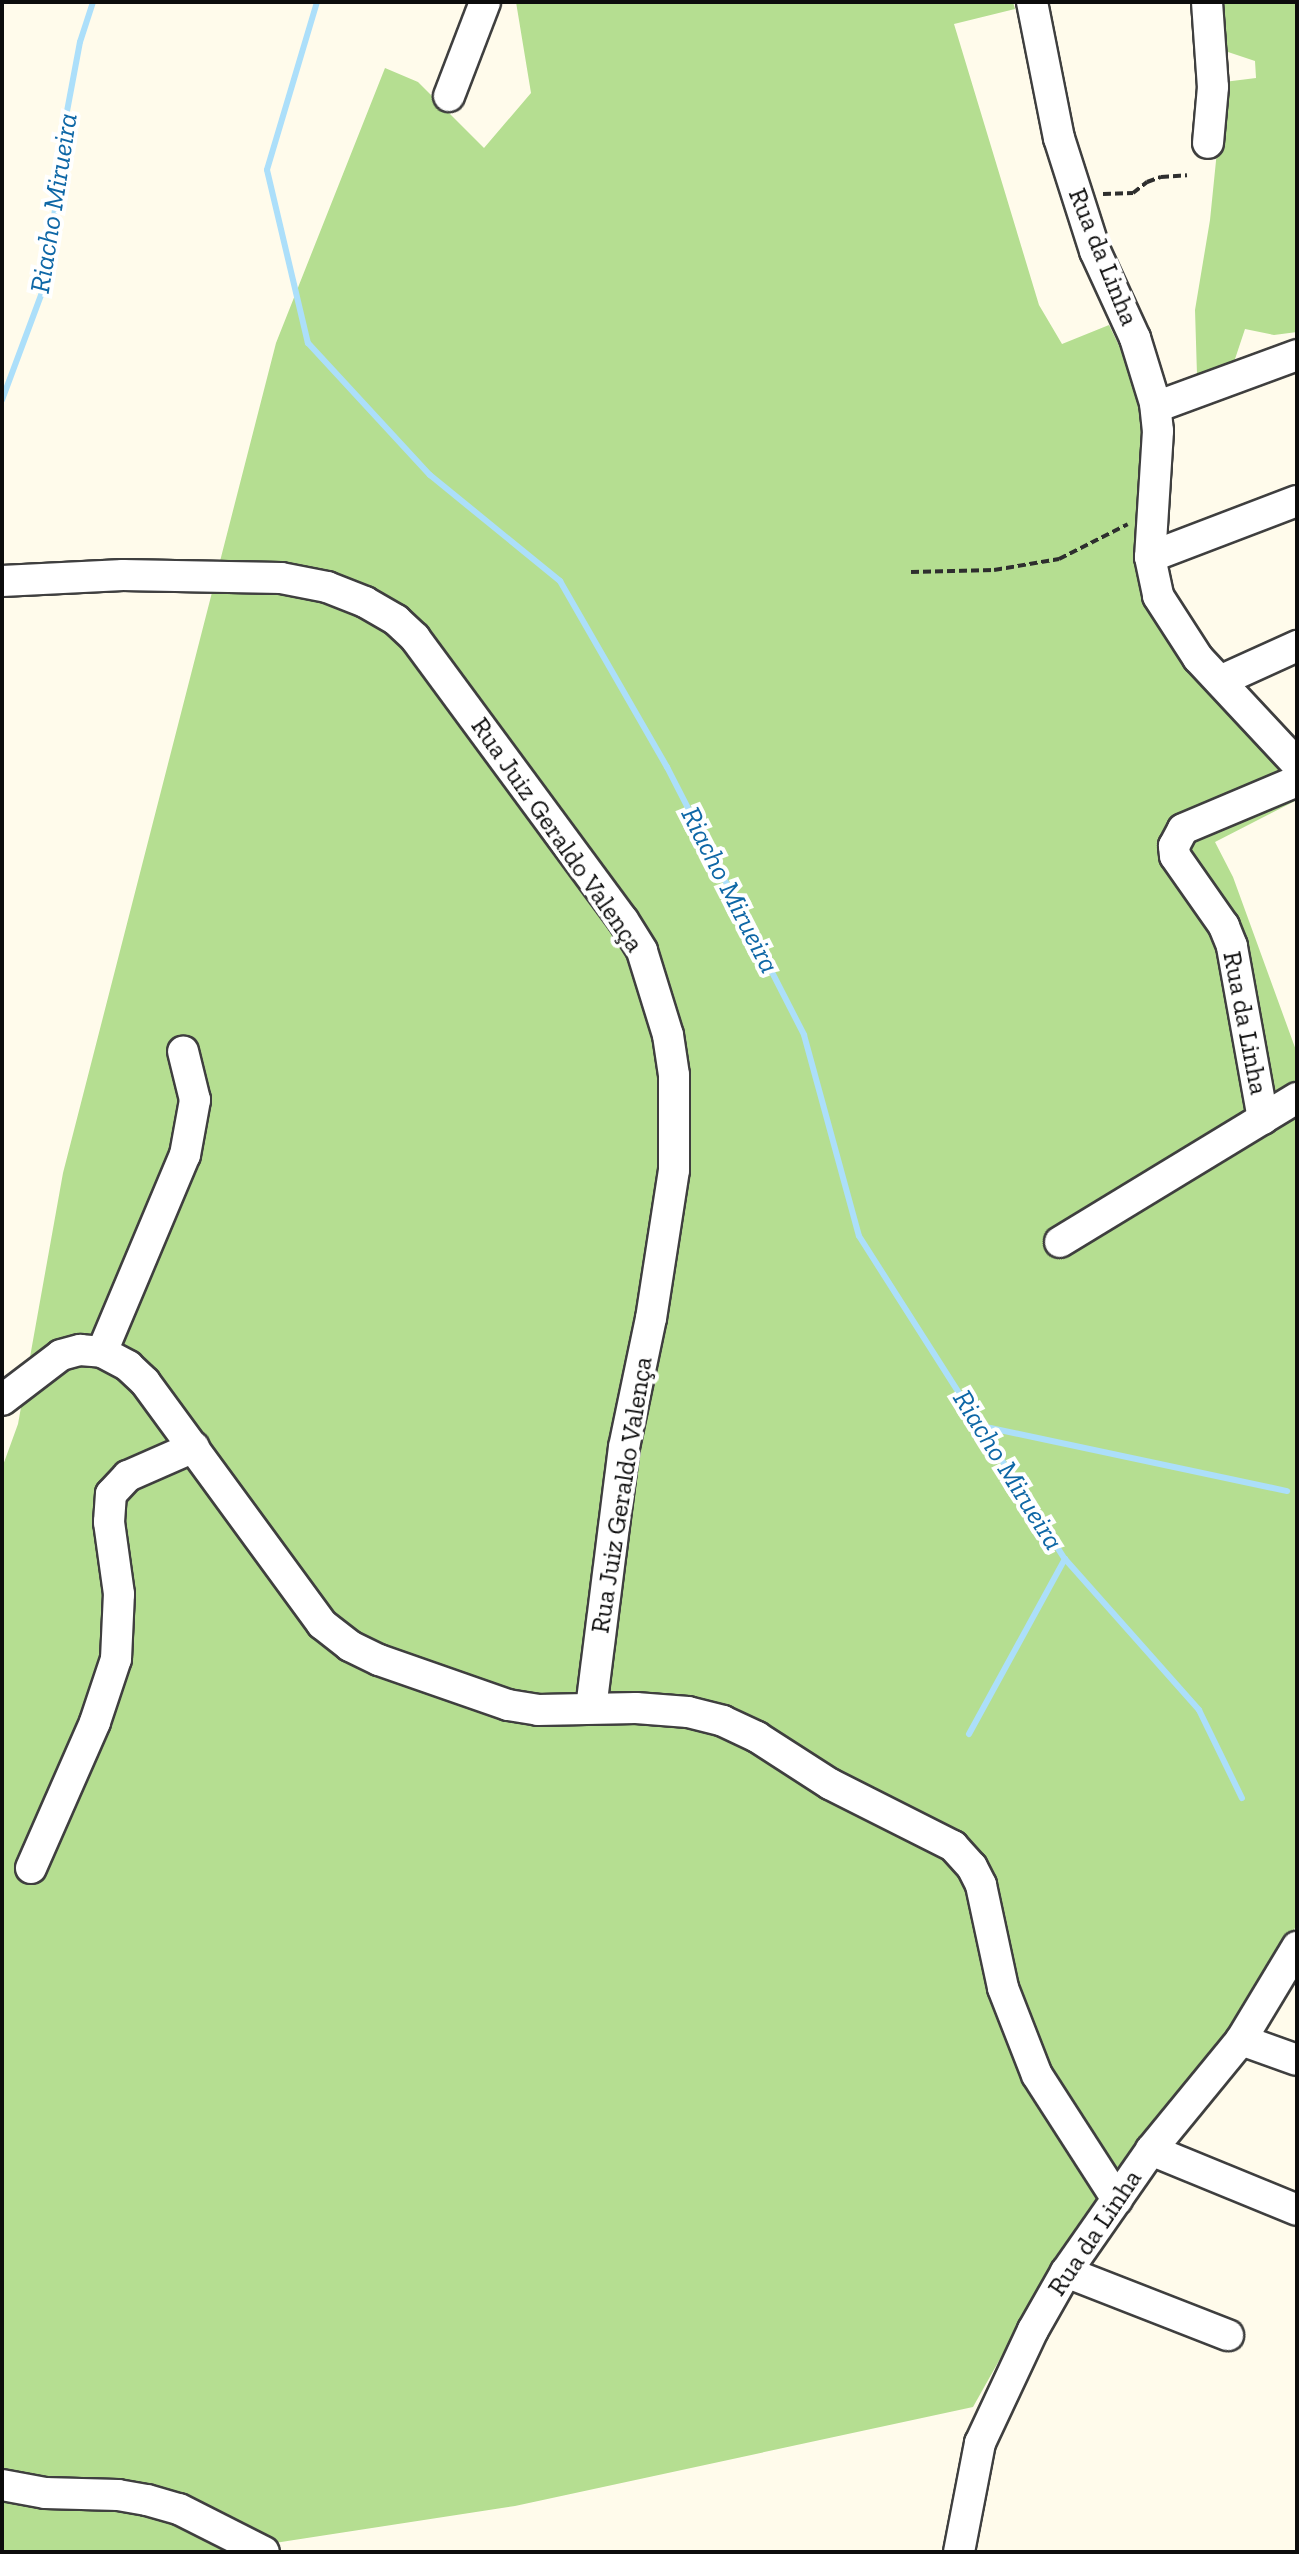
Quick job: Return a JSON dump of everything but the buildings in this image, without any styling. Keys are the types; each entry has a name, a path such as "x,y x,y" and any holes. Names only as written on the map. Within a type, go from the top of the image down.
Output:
{"street":[{"path":"449,96 485,2"},
{"name":"Rua da Linha","path":"1032,2 1059,138 1109,284 1135,338 1156,407 1158,431 1150,557 1158,596 1198,658 1297,764"},
{"path":"1207,2 1213,87 1208,143"},
{"path":"1156,407 1297,355"},
{"path":"1150,557 1297,501"},
{"name":"Rua Juiz Geraldo Valença","path":"2,581 123,575 281,578 327,587 365,602 396,620 415,638 623,920 642,951 658,998 672,1062 674,1170 654,1303 624,1447 591,1708"},
{"path":"1220,681 1297,646"},
{"name":"Rua da Linha","path":"1263,1119 1232,946 1224,926 1175,856 1174,846 1183,829 1297,781"},
{"path":"102,1352 185,1155 195,1100 183,1051"},
{"path":"1060,1242 1297,1098"},
{"path":"2,1400 61,1355 80,1350 102,1352 128,1366 161,1401 322,1624 350,1646 379,1660 508,1705 538,1710 591,1708 688,1712 723,1721 757,1737 830,1784 953,1846 972,1867 981,1885 1003,1988 1037,2075 1117,2199"},
{"path":"31,1868 95,1722 116,1659 119,1594 109,1522 111,1494 128,1476 194,1447"},
{"name":"Rua da Linha","path":"959,2552 980,2443 1033,2330 1066,2272 1151,2150 1241,2040 1280,1981 1297,1947"},
{"path":"1241,2040 1297,2060"},
{"path":"1151,2150 1297,2210"},
{"path":"1066,2272 1228,2335"},
{"path":"2,2485 45,2493 118,2495 147,2500 179,2509 264,2552"}],"path":[{"path":"1077,195 1133,193 1147,182 1161,177 1187,175"},
{"path":"911,572 994,570 1059,559 1152,512"}],"green space":[{"path":"516,2 1013,2 1015,9 954,24 1039,305 1062,344 1109,325 1137,383 1151,433 1151,594 1297,778 1297,800 1215,842 1233,877 1297,1053 1297,1923 1275,1972 1051,2268 973,2407 515,2506 216,2552 2,2552 2,1468 18,1424 63,1173 276,343 385,68 418,82 484,148 531,93"},
{"path":"1213,2 1297,2 1297,332 1274,335 1245,329 1231,371 1197,375 1195,310 1210,220 1224,82 1256,78 1255,61 1207,45"}],"waterway":[{"name":"Riacho Mirueira","path":"2,400 47,279 65,122 80,42 93,2"},
{"name":"Riacho Mirueira","path":"317,2 267,170 308,343 430,475 560,581 667,767 804,1035 859,1236 1065,1559 1199,1710 1242,1798"},
{"path":"981,1426 1287,1491"},
{"path":"969,1734 1065,1559"}]}
